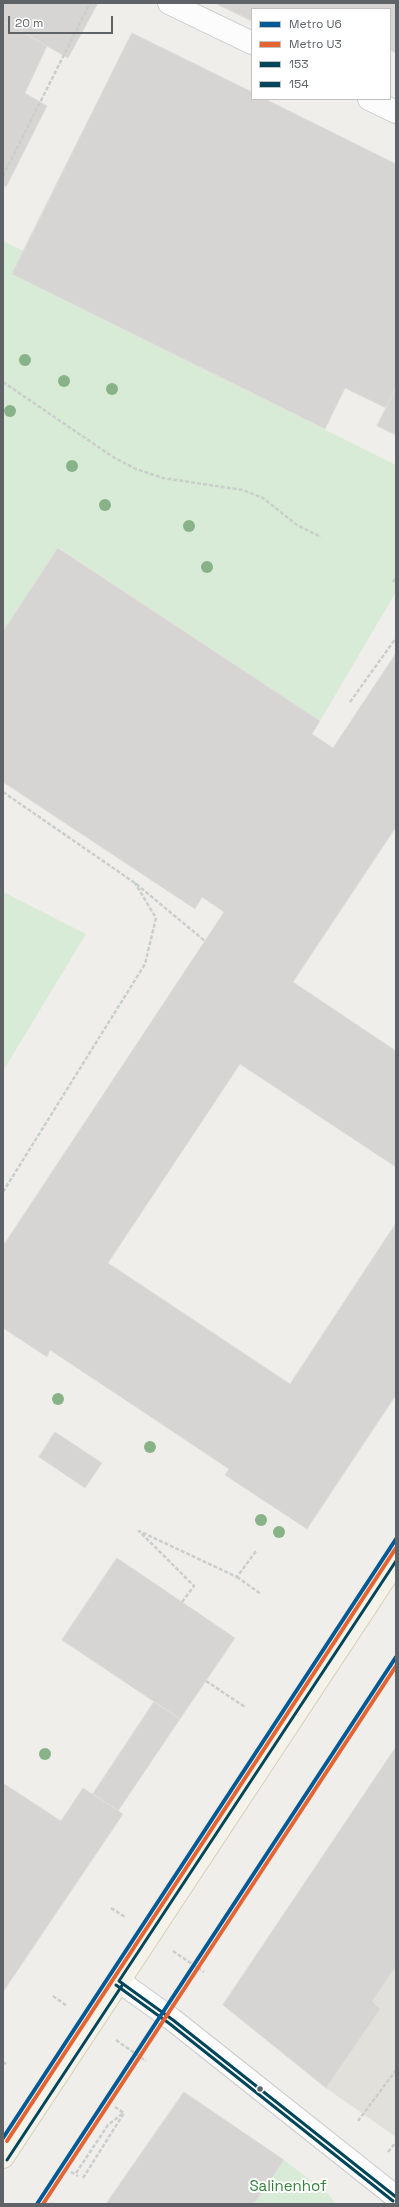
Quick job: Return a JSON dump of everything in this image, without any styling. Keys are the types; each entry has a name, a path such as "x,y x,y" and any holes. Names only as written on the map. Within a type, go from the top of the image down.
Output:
{"main road":[{"path":"3,2157 396,1561"}],"street":[{"path":"170,3 251,43"},
{"path":"371,100 396,112"},
{"path":"119,1981 173,2020 396,2197"}],"path":[{"path":"3,176 90,3"},
{"path":"3,382 113,457 136,470 163,478 243,490 264,498 297,525 321,537"},
{"path":"394,582 396,577"},
{"path":"350,702 396,638"},
{"path":"3,792 135,883 205,941"},
{"path":"3,1192 145,964 156,918 135,883"},
{"path":"182,1602 194,1586 139,1531 237,1577 261,1594"},
{"path":"237,1577 256,1551"},
{"path":"206,1681 244,1707"},
{"path":"358,2121 396,2070"},
{"path":"115,2107 124,2113"},
{"path":"83,2178 115,2130 124,2113"},
{"path":"71,2172 77,2175 108,2125 124,2113"}],"shaded area":[{"path":"396,1747 396,2137 326,2088 223,2005"}],"green space":[{"path":"3,241 24,251 13,274 396,465 396,592 320,721 59,548 3,632"},
{"path":"3,892 86,934 3,1071"},
{"name":"Salinenhof","path":"284,2160 328,2194 336,2204 254,2204"}],"building":[{"path":"5,3 98,3 68,58 3,21 3,7"},
{"path":"215,3 396,3 396,53 391,50 391,8 251,8 251,21"},
{"path":"3,21 47,46 25,93 47,106 6,187 3,185"},
{"path":"132,33 251,92 251,100 267,100 396,164 396,388 386,408 345,388 325,429 12,274"},
{"path":"396,388 396,435 377,426"},
{"path":"58,548 320,721 312,734 333,748 396,653 396,827 293,982 396,1051 396,1167 240,1064 108,1263 290,1384 396,1223 396,1395 307,1529 225,1475 229,1469 50,1350 47,1357 3,1328 3,1246 224,912 202,897 195,909 3,782 3,632"},
{"path":"55,1432 102,1463 85,1488 39,1457"},
{"path":"117,1558 235,1638 180,1719 62,1640"},
{"path":"154,1702 180,1719 118,1811 93,1794"},
{"path":"396,1747 396,1966 372,2001 380,2009 326,2088 223,2005"},
{"path":"3,1783 61,1821 83,1788 123,1814 3,1992"},
{"path":"184,2092 284,2160 254,2204 106,2204"}],"metro line":[{"name":"U6","path":"3,2138 396,1539"},
{"name":"U3","path":"7,2141 396,1548"},
{"name":"U6","path":"37,2204 396,1657"},
{"name":"U3","path":"43,2204 396,1666"}],"transit line":[{"name":"153","path":"119,1981 396,1561"},
{"name":"153","path":"119,1981 173,2020 396,2197"},
{"name":"154","path":"7,2160 123,1984"},
{"name":"154","path":"116,1985 170,2024 393,2201"}]}
